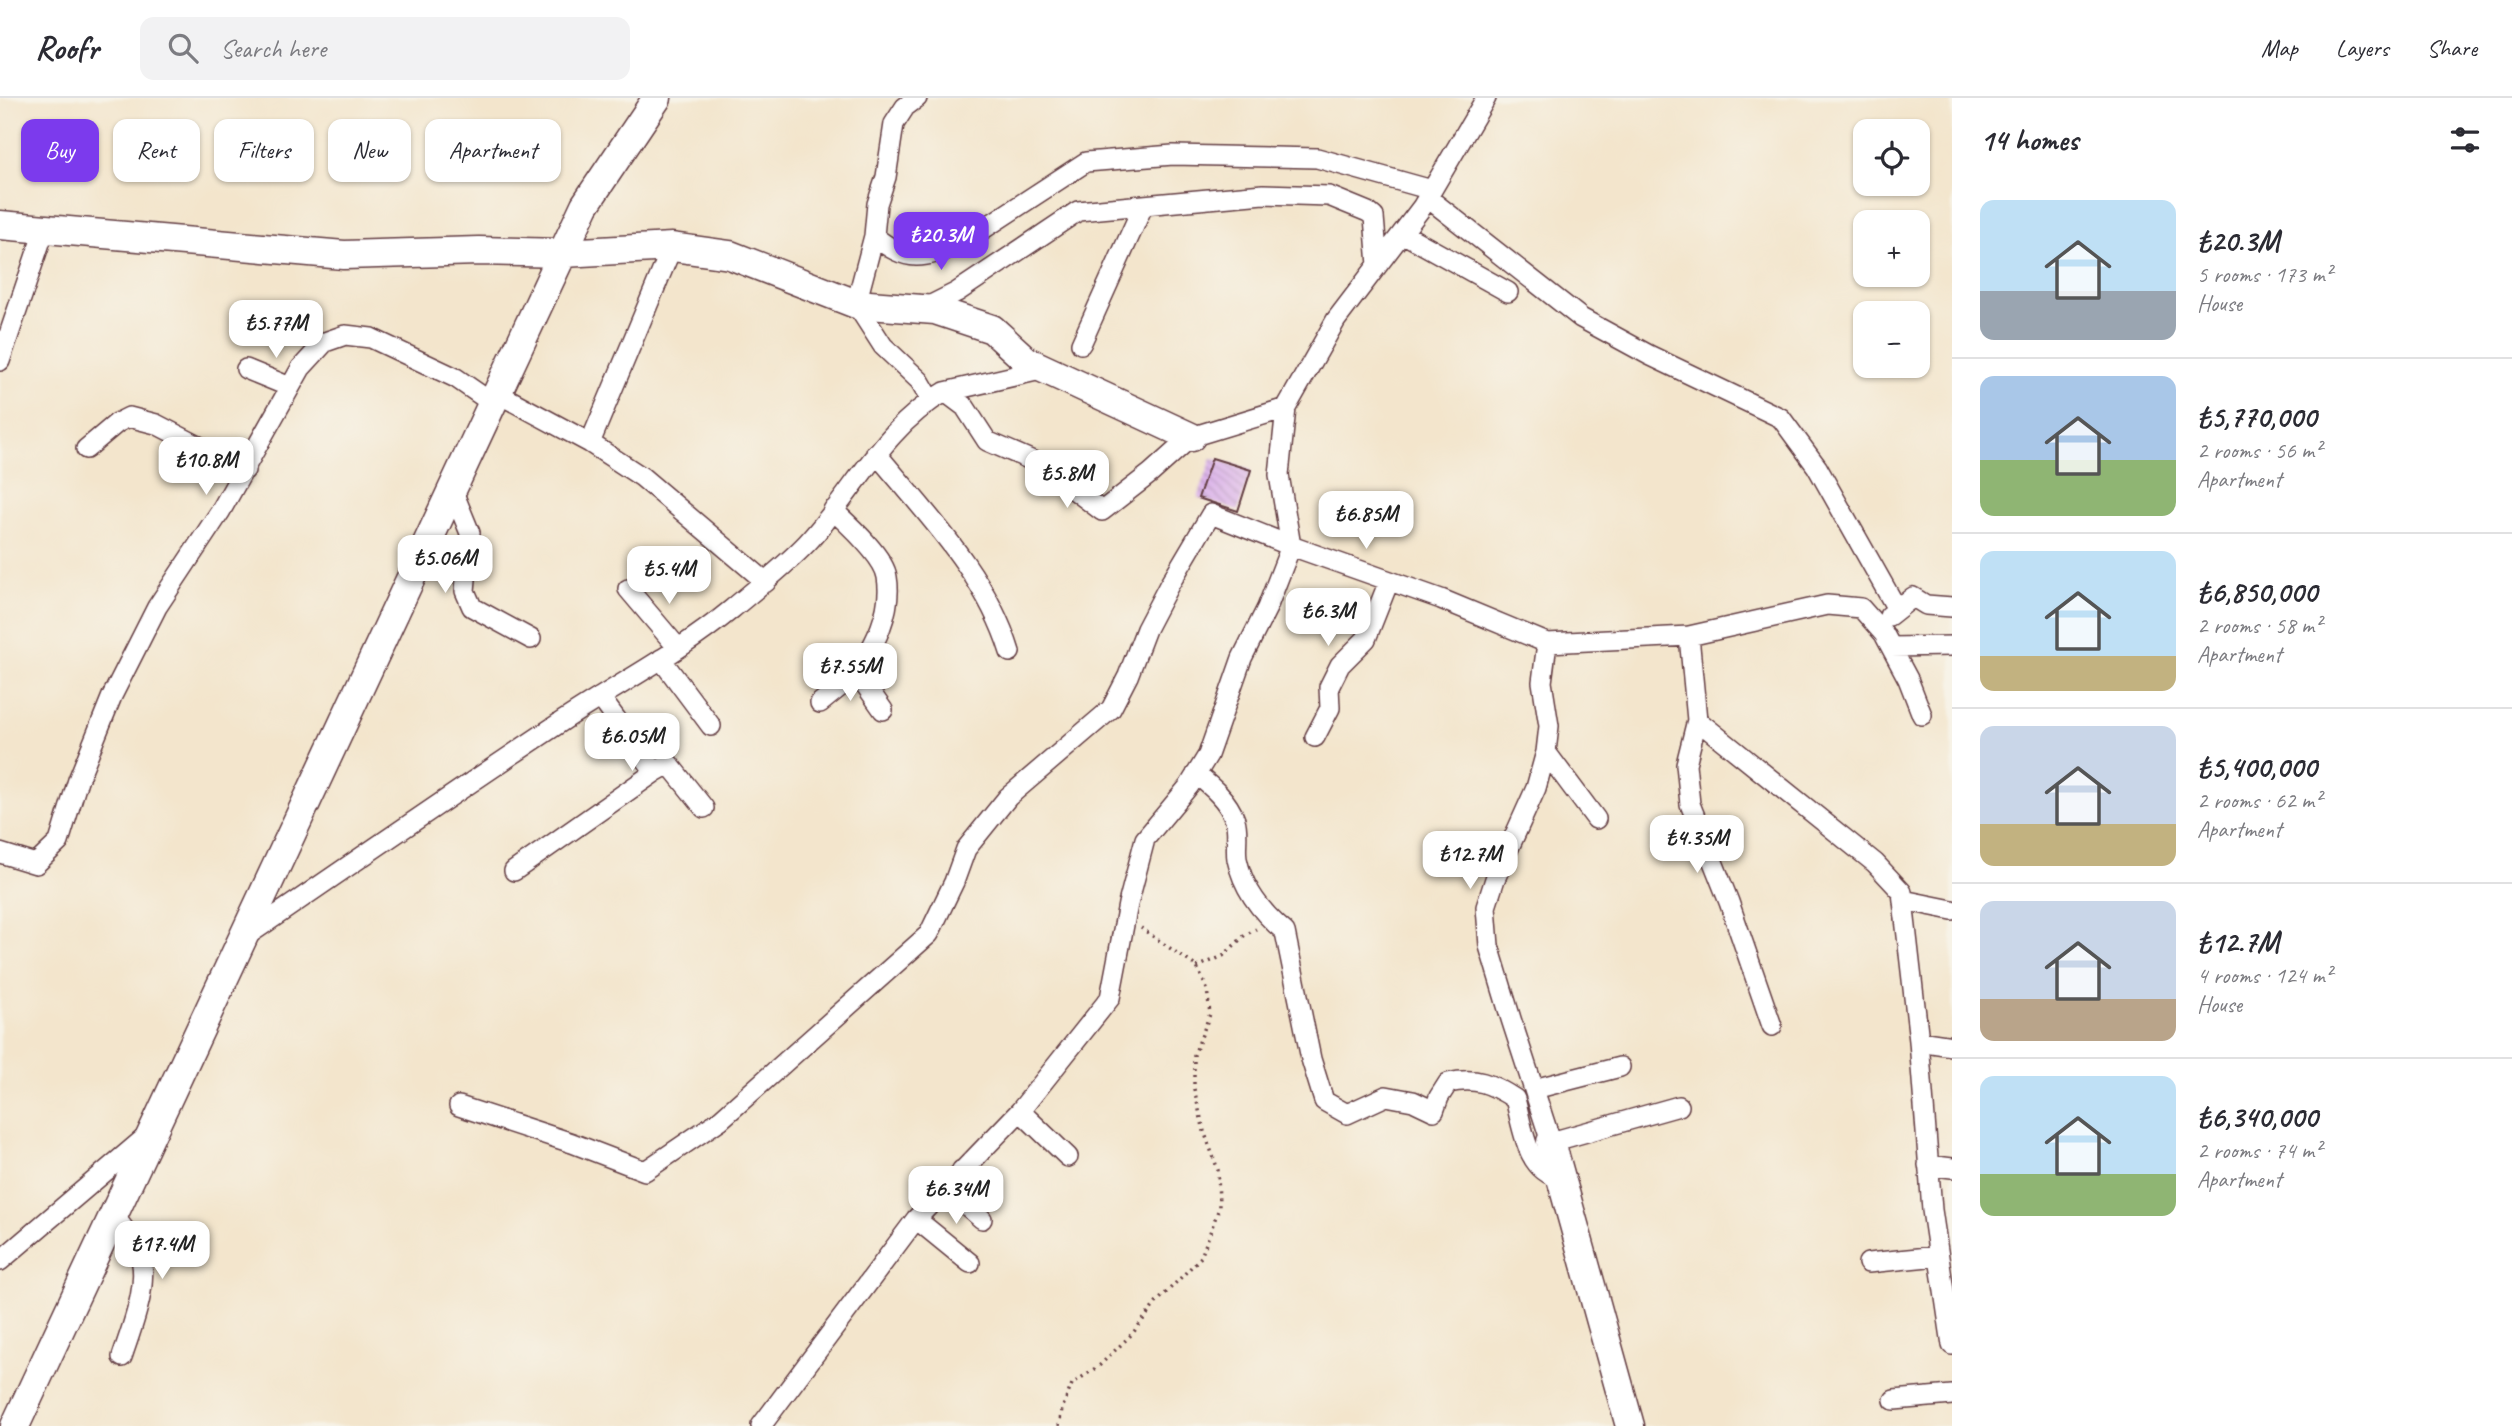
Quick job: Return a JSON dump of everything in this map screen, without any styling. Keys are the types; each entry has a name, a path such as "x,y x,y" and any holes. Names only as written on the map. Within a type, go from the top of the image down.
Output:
{"street":[{"path":"917,98 905,107 894,124 886,177 877,204 874,236 856,304 883,346 938,396 965,407 987,441 1040,464 1102,511 1152,473 1191,437 1286,408"},
{"path":"761,1426 916,1219 1020,1111 1110,998 1144,839 1189,786 1208,755 1242,658 1267,608 1291,545 1279,475 1286,408 1336,320 1430,194 1486,98"},
{"path":"15,1426 585,205 645,105"},
{"path":"874,236 893,251 919,257 962,243 1086,162 1173,155 1317,158 1430,194 1581,318 1649,355 1781,418 1817,467 1898,609"},
{"path":"922,309 957,292 1078,211 1264,194 1329,196 1374,217 1378,265"},
{"path":"1081,344 1143,206"},
{"path":"0,225 44,231 344,255 479,251 563,253 672,247 730,255 856,304 935,310 992,329 1027,361 1191,437"},
{"path":"0,362 44,231"},
{"path":"1402,233 1507,292"},
{"path":"590,443 672,247"},
{"path":"0,853 36,864 59,842 78,780 111,696 157,607 220,512 301,368 325,342 345,335 372,338 590,443 642,477 766,582"},
{"path":"246,369 290,387"},
{"path":"242,940 406,825 600,697 706,631 766,582 808,542 883,444 938,396 1045,369"},
{"path":"86,449 117,423 129,417 156,424 244,470"},
{"path":"876,453 964,558 1003,629 1010,652"},
{"path":"452,489 470,533 465,591 472,607 531,639"},
{"path":"820,703 856,673 869,653 887,614 887,575 866,541 833,510"},
{"path":"459,1106 572,1143 645,1171 720,1120 929,934 954,882 966,849 974,838 1008,797 1111,709 1157,607 1211,514 1441,599 1547,643 1689,636 1827,605 1861,608 1877,625 1891,647 1922,715"},
{"path":"1315,737 1330,708 1329,687 1340,665 1366,639 1390,581"},
{"path":"628,589 678,648"},
{"path":"1877,625 1913,597 1926,605 1952,607"},
{"path":"1689,636 1697,720 1686,764 1690,804 1729,902 1772,1026"},
{"path":"1547,643 1542,682 1549,726 1546,752 1536,789 1495,879 1486,907 1489,946 1551,1142 1630,1426"},
{"path":"1891,647 1952,646"},
{"path":"661,659 711,726"},
{"path":"856,673 883,710"},
{"path":"600,697 655,772"},
{"path":"1697,720 1875,863 1902,892 1919,1041 1938,1256 1952,1345"},
{"path":"1546,752 1596,819"},
{"path":"514,870 669,764 704,808"},
{"path":"1196,774 1219,794 1235,821 1237,859 1245,886 1270,920 1284,932 1311,1059 1324,1101 1347,1114 1386,1096 1413,1101 1434,1111 1448,1083 1467,1079 1495,1086 1515,1099 1535,1163 1550,1176 1561,1178"},
{"path":"1903,900 1952,910"},
{"path":"1919,1041 1952,1046"},
{"path":"1534,1089 1620,1067"},
{"path":"1551,1142 1679,1107"},
{"path":"1020,1111 1068,1157"},
{"path":"0,1261 153,1131"},
{"path":"1928,1165 1952,1168"},
{"path":"962,1170 977,1193 967,1206 982,1219"},
{"path":"114,1215 139,1253 142,1278 136,1313 122,1357"},
{"path":"916,1219 970,1264"},
{"path":"1868,1263 1938,1256"},
{"path":"1894,1400 1952,1395"}],"path":[{"path":"1059,1426 1062,1409 1072,1384 1100,1365 1132,1334 1157,1302 1201,1257 1219,1208 1218,1170 1204,1131 1195,1089 1194,1055 1210,1014 1207,989 1197,967 1126,918"},
{"path":"1197,967 1223,956 1245,936 1270,920"}],"building":[{"path":"1212,458 1251,470 1238,511 1198,498"}]}
